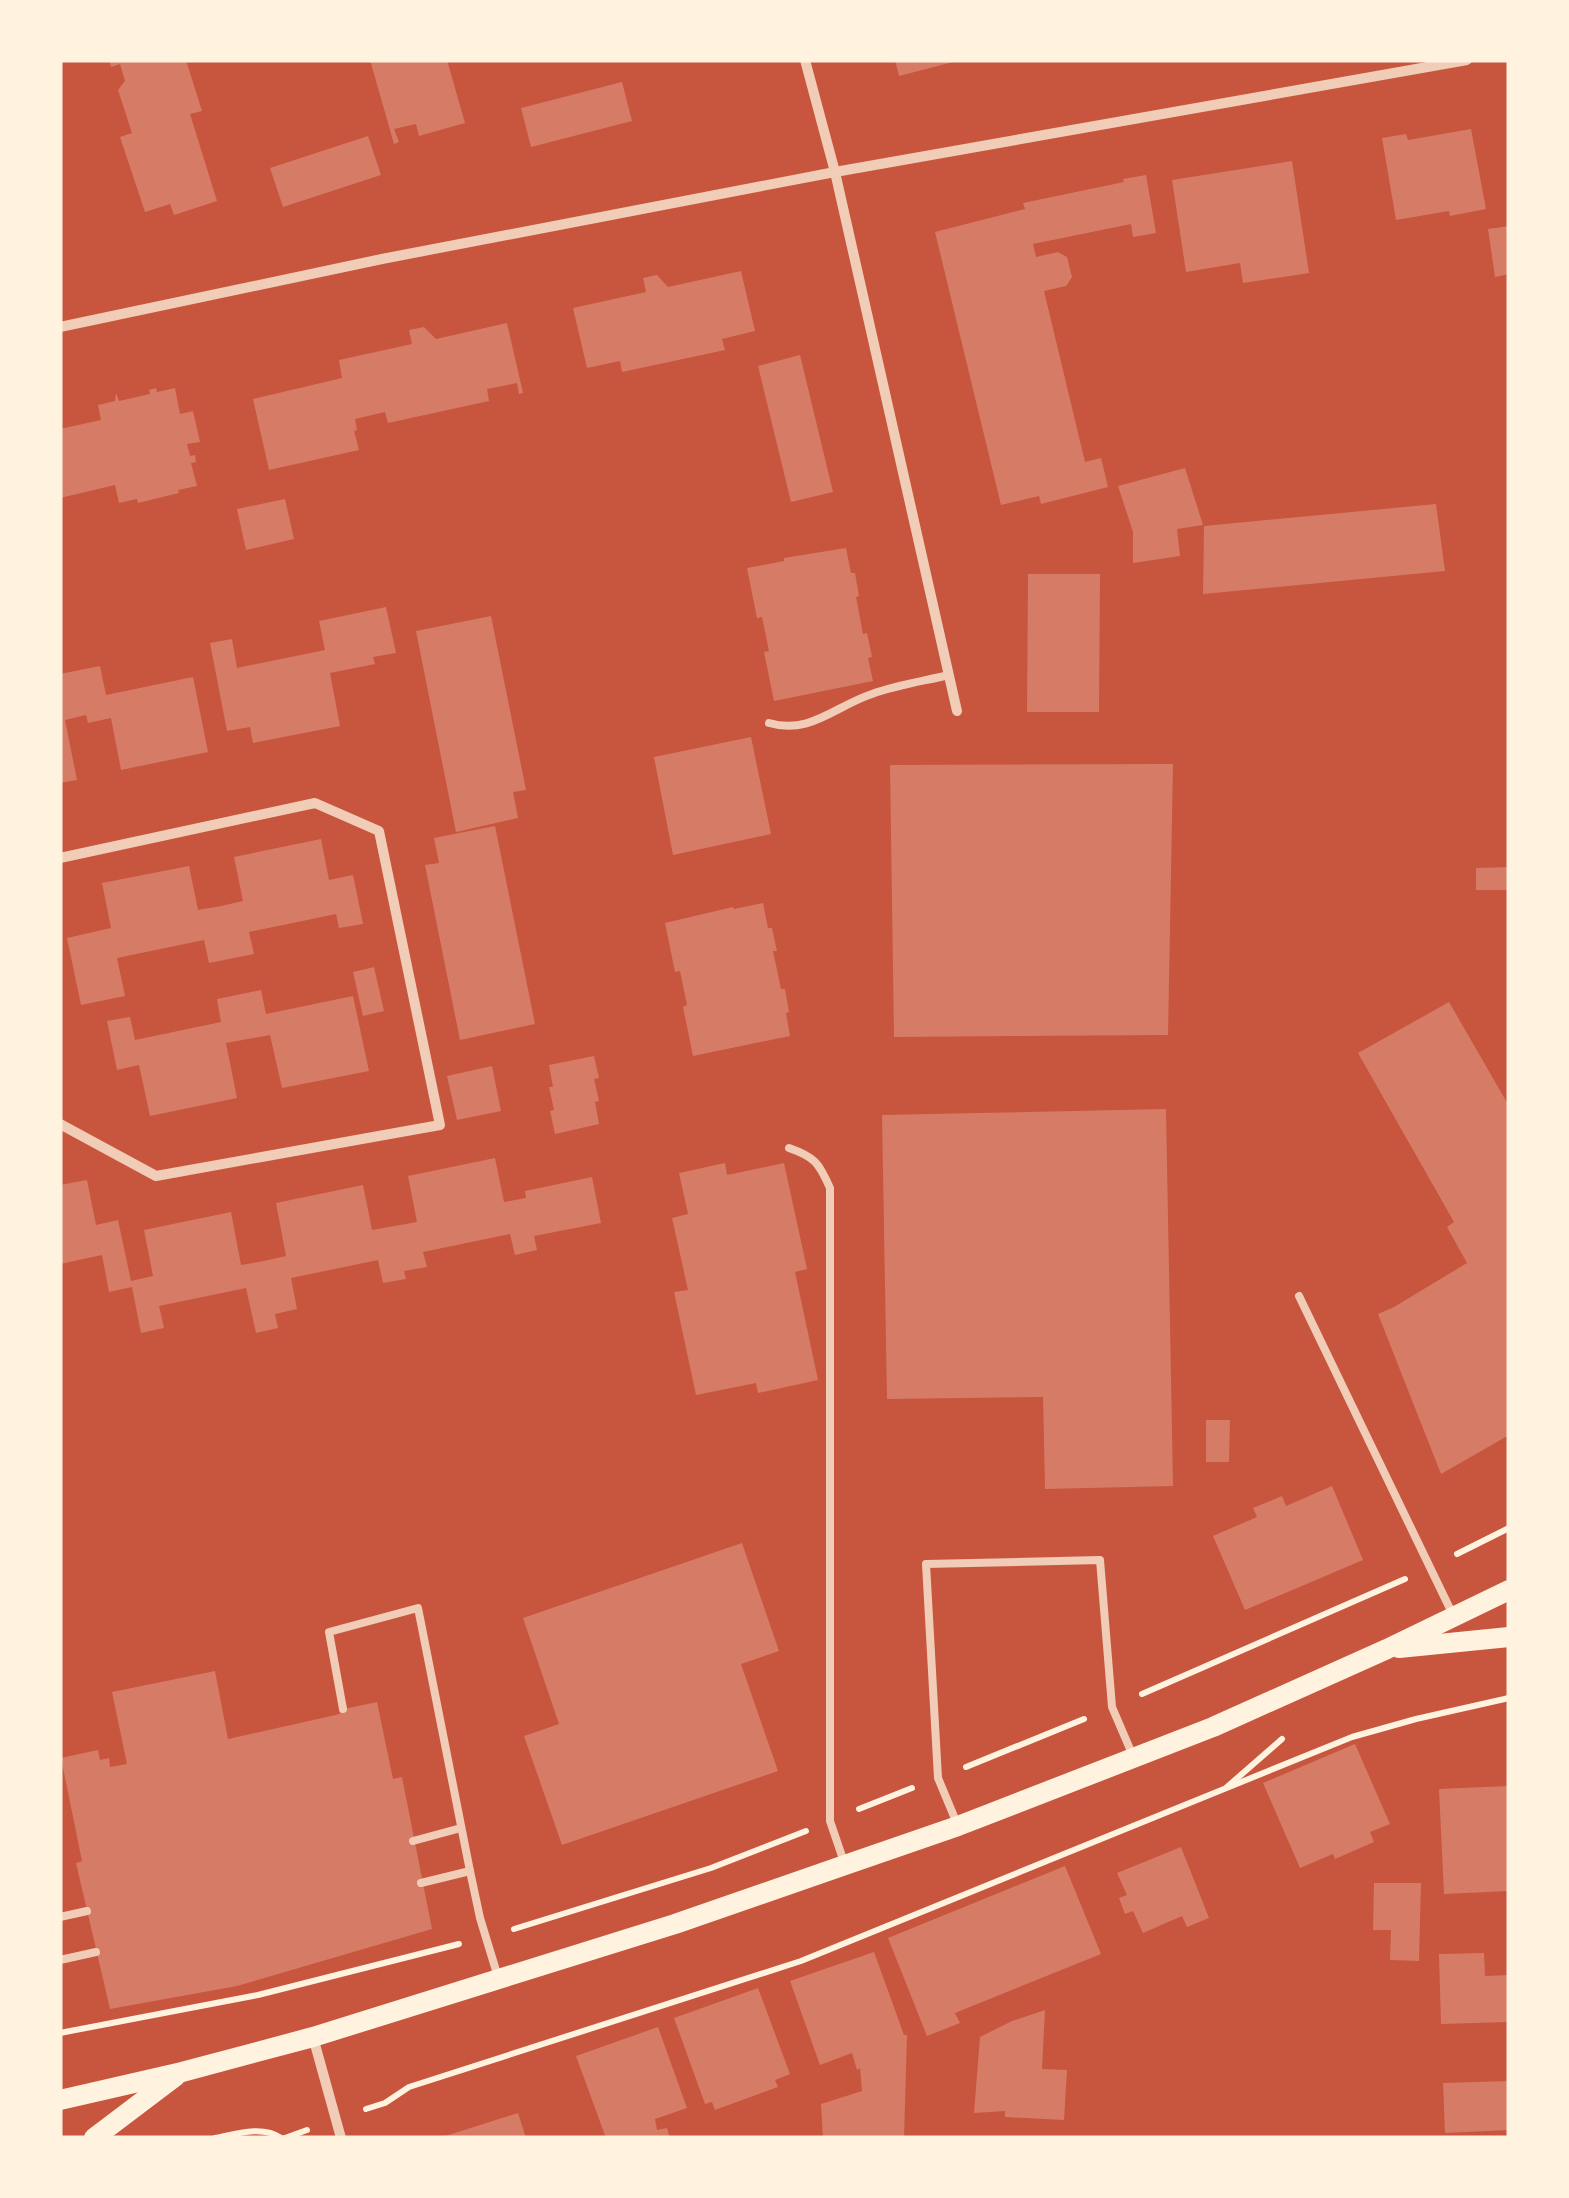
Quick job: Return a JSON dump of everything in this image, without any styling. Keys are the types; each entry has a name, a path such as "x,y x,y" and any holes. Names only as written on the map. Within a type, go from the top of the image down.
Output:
{"main road":[{"path":"61,2094 182,2072 313,2037 675,1924 958,1826 1213,1727 1509,1590"},
{"path":"1387,1649 1509,1637"},
{"path":"94,2138 182,2072"}],"street":[{"path":"805,60 835,172 957,712"},
{"path":"60,327 382,259 835,172 1467,60"},
{"path":"60,858 315,803 379,831 440,1124 156,1176 60,1124"},
{"path":"313,2037 341,2138"}],"lane":[{"path":"768,723 784,728 799,726 872,694 949,675"},
{"path":"789,1148 811,1156 830,1188 830,1821 845,1865"},
{"path":"1299,1296 1453,1615"},
{"path":"958,1826 938,1778 926,1564 1100,1560 1112,1707 1133,1758"},
{"path":"343,1710 329,1632 418,1608 480,1918 498,1980"},
{"path":"413,1841 461,1828"},
{"path":"421,1883 470,1871"},
{"path":"60,1917 88,1911"},
{"path":"60,1960 96,1952"}],"path":[{"path":"215,2138 241,2132 272,2132 283,2138 385,2102 409,2087 801,1961 1352,1736 1509,1698"}],"building":[{"path":"109,60 186,60 202,111 190,114 217,201 174,215 170,204 145,212 120,137 132,133 118,90 125,81 120,64 111,67"},
{"path":"370,60 447,60 465,123 419,136 416,124 394,129 399,142 394,144"},
{"path":"895,60 957,60 957,61 899,76"},
{"path":"622,82 632,121 531,147 521,108"},
{"path":"1471,129 1486,209 1396,220 1382,138 1406,134 1408,140"},
{"path":"368,136 381,175 283,207 270,168"},
{"path":"1292,161 1309,273 1243,283 1240,263 1186,272 1172,180"},
{"path":"1146,175 1156,233 1133,237 1131,224 1033,244 1036,257 1058,252 1067,257 1072,277 1066,286 1044,291 1085,462 1101,458 1108,487 1041,504 1039,496 1001,505 935,232 1025,209 1023,203"},
{"path":"1509,226 1509,274 1495,277 1488,229"},
{"path":"741,271 755,331 722,339 725,350 622,372 620,361 587,368 573,308 646,292 643,278 657,275 668,287"},
{"path":"507,323 523,393 519,394 517,383 487,389 489,401 388,423 385,412 355,419 359,450 269,470 253,399 342,378 339,360 412,344 409,330 424,327 436,339"},
{"path":"800,355 833,492 791,502 758,366"},
{"path":"156,388 157,392 175,388 180,414 193,411 200,442 187,444 190,456 195,455 196,462 191,463 197,486 138,503 137,499 119,503 115,485 60,498 60,429 101,420 98,405 115,401 116,393 119,401 150,394 149,390"},
{"path":"1185,468 1203,525 1177,529 1180,556 1133,563 1133,532 1118,486"},
{"path":"285,499 294,539 246,550 237,509"},
{"path":"1436,504 1445,571 1203,594 1204,526"},
{"path":"846,548 851,573 855,573 873,681 774,701 764,652 769,651 762,617 757,618 747,568"},
{"path":"1028,574 1100,574 1099,712 1027,712"},
{"path":"386,607 396,653 373,657 375,664 330,673 340,726 253,743 250,727 227,731 210,643 232,639 237,668 325,650 319,621"},
{"path":"491,616 526,790 513,792 518,818 456,832 416,631"},
{"path":"100,666 106,695 193,677 208,752 121,770 111,718 88,723 86,715 65,720 77,780 60,783 60,674"},
{"path":"751,737 771,834 673,855 654,757"},
{"path":"1173,764 1168,1035 894,1037 890,765"},
{"path":"495,826 535,1024 460,1040 425,865 439,863 434,838"},
{"path":"321,839 329,880 353,875 363,924 339,928 336,914 249,932 254,954 209,963 204,940 117,958 125,996 81,1005 67,938 111,928 102,883 189,866 198,910 221,906 243,901 234,857"},
{"path":"1509,867 1509,890 1476,890 1476,868"},
{"path":"763,903 777,951 773,951 781,989 785,989 790,1036 693,1056 680,971 675,972 665,923"},
{"path":"374,967 384,1011 363,1016 353,972"},
{"path":"261,990 266,1014 353,996 369,1071 282,1088 270,1035 226,1043 237,1098 150,1116 139,1065 117,1070 107,1021 130,1017 135,1040 221,1022 217,999"},
{"path":"1449,1002 1509,1106 1509,1435 1441,1474 1378,1314 1467,1263 1447,1227 1454,1222 1358,1053"},
{"path":"594,1056 599,1078 594,1079 599,1124 555,1134 549,1065"},
{"path":"492,1066 501,1111 457,1120 447,1076"},
{"path":"1166,1109 1173,1486 1045,1489 1043,1397 887,1399 882,1115"},
{"path":"495,1158 504,1202 526,1198 525,1191 592,1177 601,1223 534,1236 537,1250 515,1255 510,1234 423,1252 427,1267 404,1271 406,1279 383,1283 378,1260 291,1278 297,1309 275,1314 278,1328 256,1333 246,1288 159,1306 164,1328 141,1333 132,1287 109,1292 102,1255 60,1264 60,1185 87,1180 96,1225 118,1220 131,1281 153,1276 144,1230 231,1212 241,1265 264,1261 286,1256 276,1203 363,1185 372,1230 417,1222 408,1176"},
{"path":"725,1163 727,1175 784,1163 807,1269 795,1272 818,1380 758,1393 756,1383 696,1395 674,1292 688,1290 672,1218 688,1214 679,1173"},
{"path":"1206,1420 1230,1420 1229,1462 1206,1462"},
{"path":"1332,1486 1363,1560 1245,1610 1213,1536 1257,1517 1253,1508 1282,1496 1286,1506"},
{"path":"742,1543 779,1651 741,1664 778,1771 562,1845 524,1736 559,1724 523,1618"},
{"path":"215,1671 228,1739 377,1702 393,1779 402,1777 432,1929 237,1986 110,2009 76,1863 82,1861 61,1758 98,1750 100,1760 109,1758 110,1767 127,1764 112,1692"},
{"path":"1355,1744 1390,1824 1370,1832 1374,1842 1335,1859 1333,1854 1300,1868 1263,1783"},
{"path":"1509,1786 1509,1891 1444,1894 1439,1789"},
{"path":"1181,1847 1209,1918 1187,1927 1182,1916 1143,1933 1133,1911 1125,1914 1119,1898 1127,1895 1117,1873"},
{"path":"1065,1866 1101,1954 955,2013 960,2023 927,2036 888,1938"},
{"path":"1374,1883 1421,1883 1419,1961 1390,1960 1391,1930 1373,1930"},
{"path":"874,1952 907,2035 904,2138 823,2138 821,2104 862,2091 860,2068 857,2070 852,2053 820,2065 790,1981"},
{"path":"1484,1953 1485,1976 1509,1975 1509,2022 1441,2024 1439,1954"},
{"path":"758,1988 790,2074 775,2080 778,2087 715,2110 712,2102 705,2104 674,2018"},
{"path":"1045,2010 1042,2069 1067,2070 1064,2120 1005,2117 1005,2111 974,2113 980,2037"},
{"path":"658,2027 687,2108 655,2119 657,2130 667,2128 670,2138 606,2138 576,2056"},
{"path":"1509,2081 1509,2130 1445,2133 1443,2083"},
{"path":"518,2113 526,2138 442,2138 442,2137"}]}
